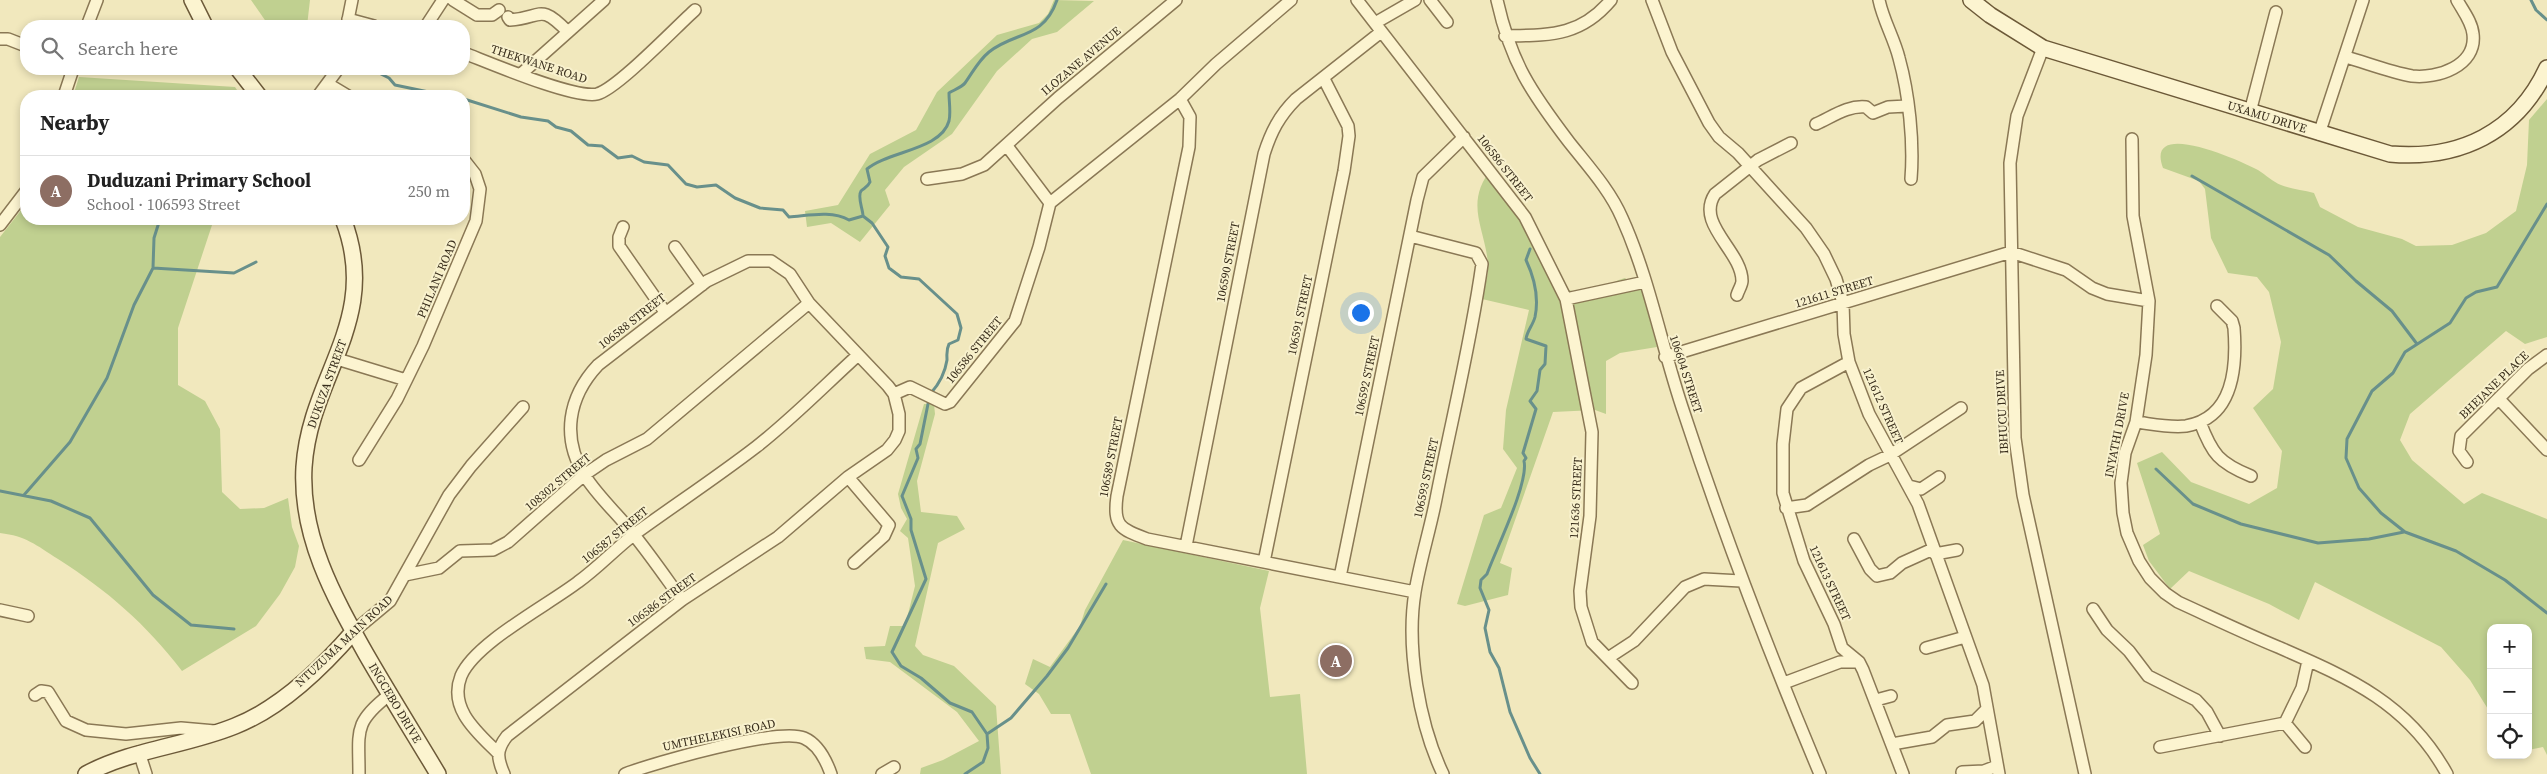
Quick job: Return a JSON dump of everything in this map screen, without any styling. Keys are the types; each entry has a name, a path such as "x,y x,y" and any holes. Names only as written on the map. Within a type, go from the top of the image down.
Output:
{"street":[{"path":"89,20 96,0"},
{"path":"192,0 202,20"},
{"path":"349,20 352,0"},
{"path":"430,20 443,0"},
{"path":"452,0 477,15 492,16 499,10"},
{"name":"ILOZANE AVENUE","path":"927,180 972,171 984,165 1058,98 1176,0"},
{"path":"1007,146 1050,203 1180,99 1216,64 1291,0"},
{"name":"106586 STREET","path":"1357,0 1526,217 1566,299"},
{"name":"106590 STREET","path":"1186,546 1264,154 1272,130 1284,111 1324,79 1378,27 1416,0"},
{"path":"1430,0 1447,22"},
{"name":"106604 STREET","path":"1497,0 1505,36 1519,69 1534,94 1617,207 1631,241 1665,357 1741,580 1820,774"},
{"path":"1505,36 1551,35 1571,30 1592,19 1611,0"},
{"name":"121612 STREET","path":"1652,0 1672,52 1719,138 1750,166 1812,236 1836,279 1843,303 1844,334 1849,362 1869,414 1918,504 1977,667 1998,770"},
{"path":"1879,0 1887,30 1899,56 1914,149 1911,179"},
{"name":"UXAMU DRIVE","path":"1970,0 2043,48 2319,134 2390,154 2424,156 2456,150 2492,132 2516,114 2530,97 2547,68"},
{"path":"2319,134 2346,57 2363,0"},
{"path":"2346,57 2412,76 2427,76 2449,71 2464,61 2472,47 2474,35 2469,20 2457,0"},
{"path":"521,74 602,1"},
{"name":"THEKWANE ROAD","path":"470,55 578,93 599,93 622,79 695,10"},
{"path":"2250,112 2276,12"},
{"path":"508,17 510,20 524,19 536,13 546,14 568,32"},
{"path":"0,39 8,39 20,44"},
{"name":"IBHUCU DRIVE","path":"2043,48 2026,88 2013,138 2010,163 2010,252 2015,438 2023,495 2084,774"},
{"path":"66,90 71,75"},
{"path":"243,75 254,90"},
{"path":"323,90 334,75"},
{"name":"106591 STREET","path":"1264,562 1344,171 1349,136 1345,118 1324,79"},
{"path":"328,84 338,90"},
{"name":"106589 STREET","path":"1180,99 1190,117 1189,147 1115,511 1120,526 1129,532 1147,539 1415,592"},
{"path":"1816,124 1842,111 1857,108 1866,107 1873,112 1888,107 1907,106"},
{"name":"106592 STREET","path":"1340,577 1423,177 1464,137"},
{"name":"INYATHI DRIVE","path":"2132,139 2133,216 2149,301 2146,355 2136,422 2126,453 2121,483 2122,506 2127,533 2139,561 2150,578 2165,593 2178,602 2363,687 2394,708 2420,734 2447,774"},
{"path":"1737,296 1742,281 1740,271 1734,256 1713,222 1711,202 1715,194 1750,166 1769,152 1791,143"},
{"name":"PHILANI ROAD","path":"359,460 406,380 423,346 476,221 480,189 475,174 470,168"},
{"path":"0,225 20,199"},
{"name":"106586 STREET","path":"498,753 499,746 507,736 682,600 778,537 848,477 887,450 896,440 899,414 894,394 910,387 945,404 950,402 1015,321 1037,257 1050,203"},
{"name":"DUKUZA STREET","path":"345,225 350,242 355,286 352,313 337,359 316,410 306,444 304,490 306,510 317,557 330,588 354,632"},
{"path":"623,227 619,237 619,246 665,312"},
{"name":"106593 STREET","path":"1410,236 1476,253 1482,264 1433,512 1415,592 1413,644 1416,673 1428,735 1443,774"},
{"path":"675,247 702,285"},
{"path":"2010,252 2066,270 2092,288 2107,294 2149,301"},
{"name":"121611 STREET","path":"1665,357 2010,252"},
{"name":"106588 STREET","path":"682,600 634,535 584,475 570,438 569,424 572,408 580,389 598,365 702,285 748,261 771,262 790,274 809,303 894,394"},
{"path":"1566,299 1644,282"},
{"name":"121636 STREET","path":"1566,299 1592,432 1590,516 1580,592 1581,607 1592,642 1632,683"},
{"name":"108302 STREET","path":"405,575 439,568 460,551 497,548 528,526 584,475 624,450 648,439 809,303"},
{"path":"2136,422 2184,426 2200,422 2213,413 2226,397 2232,382 2234,328 2232,321 2217,306"},
{"name":"BHEJANE PLACE","path":"2468,462 2459,451 2462,436 2528,369 2547,355"},
{"name":"106587 STREET","path":"498,753 476,734 461,709 460,678 465,670 489,644 587,576 634,535 757,446 858,356"},
{"path":"337,359 406,380"},
{"name":"121613 STREET","path":"1842,648 1831,617 1804,561 1786,508 1783,493 1783,444 1787,409 1801,388 1849,362"},
{"path":"2499,399 2547,450"},
{"name":"NTUZUMA MAIN ROAD","path":"86,774 139,752 234,726 268,709 326,661 354,632 390,602 449,495 523,407"},
{"path":"1786,508 1807,504 1869,465 1890,455 1961,408"},
{"path":"2200,422 2208,444 2219,460 2231,468 2251,476"},
{"path":"848,477 889,525 884,536 854,563"},
{"path":"1909,486 1921,489 1939,478"},
{"path":"1854,539 1870,569 1876,576 1890,573 1902,563 1934,552 1957,550"},
{"path":"1608,658 1634,641 1685,587 1704,579 1741,580"},
{"path":"2093,609 2107,630 2129,651 2148,676 2196,700 2202,706 2220,736"},
{"path":"0,610 28,616"},
{"name":"INGCEBO DRIVE","path":"354,632 438,774"},
{"path":"1926,648 1965,637"},
{"path":"1840,662 1842,648"},
{"path":"1842,648 1859,662 1876,700 1884,727 1903,774"},
{"path":"2285,723 2302,688 2308,661"},
{"path":"1784,683 1840,662 1859,662"},
{"path":"35,695 42,691 48,692 66,721 86,730 126,734 181,728 217,732"},
{"path":"359,774 358,731 373,708 390,695"},
{"path":"1876,700 1891,696"},
{"path":"1892,744 1930,738 1947,725 1975,721 1987,709"},
{"path":"2160,747 2285,723"},
{"path":"2285,723 2305,747"},
{"name":"UMTHELEKISI ROAD","path":"625,774 658,762 755,740 788,735 804,738 812,743 825,758 831,774"},
{"path":"139,752 146,774"},
{"path":"498,753 504,774"},
{"path":"882,774 894,767"},
{"path":"1962,772 1998,770"}],"green space":[{"path":"251,0 310,0 308,20 265,20"},
{"path":"1054,0 1094,1 1057,32 1032,39 997,71 952,134 904,167 885,190 890,205 860,242 831,223 807,227 805,211 838,205 870,154 916,130 937,92 997,35 1039,23 1048,14"},
{"path":"79,77 235,87 237,90 75,90"},
{"path":"2547,99 2547,337 2525,344 2506,331 2410,414 2400,440 2412,460 2464,504 2482,493 2547,519 2547,755 2543,747 2532,749 2532,624 2487,624 2487,708 2470,680 2441,647 2315,582 2299,620 2269,604 2189,571 2170,589 2149,561 2143,545 2160,534 2137,463 2162,452 2191,482 2249,504 2277,488 2282,451 2253,408 2273,389 2281,342 2269,292 2257,277 2228,273 2211,238 2205,189 2199,181 2163,168 2161,153 2167,146 2180,144 2197,146 2258,170 2281,185 2314,193 2320,207 2358,227 2402,239 2416,246 2452,245 2486,233 2516,211 2527,165 2529,120"},
{"path":"1493,167 1564,288 1571,291 1587,291 1625,278 1642,291 1657,347 1620,353 1606,361 1606,414 1595,410 1553,412 1500,563 1512,568 1508,595 1465,606 1457,604 1484,515 1501,508 1517,468 1503,449 1506,410 1529,310 1482,299 1488,264 1477,204 1484,180"},
{"path":"20,212 20,225 212,225 178,328 178,385 205,401 220,429 222,492 240,509 264,508 288,498 292,527 299,546 295,567 280,594 256,626 182,671 140,623 93,583 31,542 17,536 0,533 0,237"},
{"path":"924,404 934,404 935,414 917,481 921,512 957,516 965,529 938,543 915,646 923,655 954,666 996,706 1001,774 920,774 921,768 943,760 979,741 957,712 890,662 866,659 864,647 885,646 890,626 905,626 915,586 908,538 900,531 907,519 901,508 898,494"},
{"path":"1123,540 1269,571 1260,608 1270,697 1300,694 1307,774 1091,774 1070,714 1051,714 1039,694 1025,684 1033,659 1050,667 1080,626 1085,610"}],"waterway":[{"path":"931,393 943,374 949,344 958,340 961,328 957,314 919,279 901,277 889,268 885,256 888,247 872,223 863,216 860,194 870,182 867,169 876,163 925,144 944,131 949,121 949,93 964,84 989,52 999,45 1028,33 1044,22 1057,0"},
{"path":"2531,0 2536,10 2547,20"},
{"path":"383,75 389,78 395,85 419,90"},
{"path":"470,101 521,117 548,121 556,127 571,131 588,145 602,146 618,158 632,156 644,162 668,165 686,184 697,187 716,185 735,198 760,208 783,210 789,217 827,214 849,220 863,216"},
{"path":"2192,176 2329,255 2392,311 2417,344"},
{"path":"2547,204 2497,287 2476,292 2466,298 2450,323 2405,352 2393,373 2372,391 2347,439 2346,458 2359,488 2381,513 2405,532 2456,551 2505,580 2547,613"},
{"path":"24,495 70,442 107,378 134,305 153,268 154,238 158,225"},
{"path":"1530,249 1526,260 1535,288 1536,310 1526,339 1546,346 1545,364 1540,370 1537,391 1530,401 1536,409 1523,453 1526,458 1524,461 1522,484 1487,574 1481,580 1480,588 1489,610 1485,628 1490,652 1499,668 1510,712 1530,758 1540,774"},
{"path":"153,268 234,273 256,262"},
{"path":"929,399 920,444 916,449 918,458 902,496 911,519 911,530 926,579 892,652 901,666 921,678 950,703 972,712 987,734 988,748 983,762 965,774"},
{"path":"2156,469 2193,504 2241,524 2318,543 2369,539 2404,532"},
{"path":"0,491 51,501 90,518 153,595 191,625 234,629"},
{"path":"987,734 1011,718 1047,676 1068,648 1106,584"}],"place":[{"name":"Duduzani Primary School","path":"1336,661"}]}
